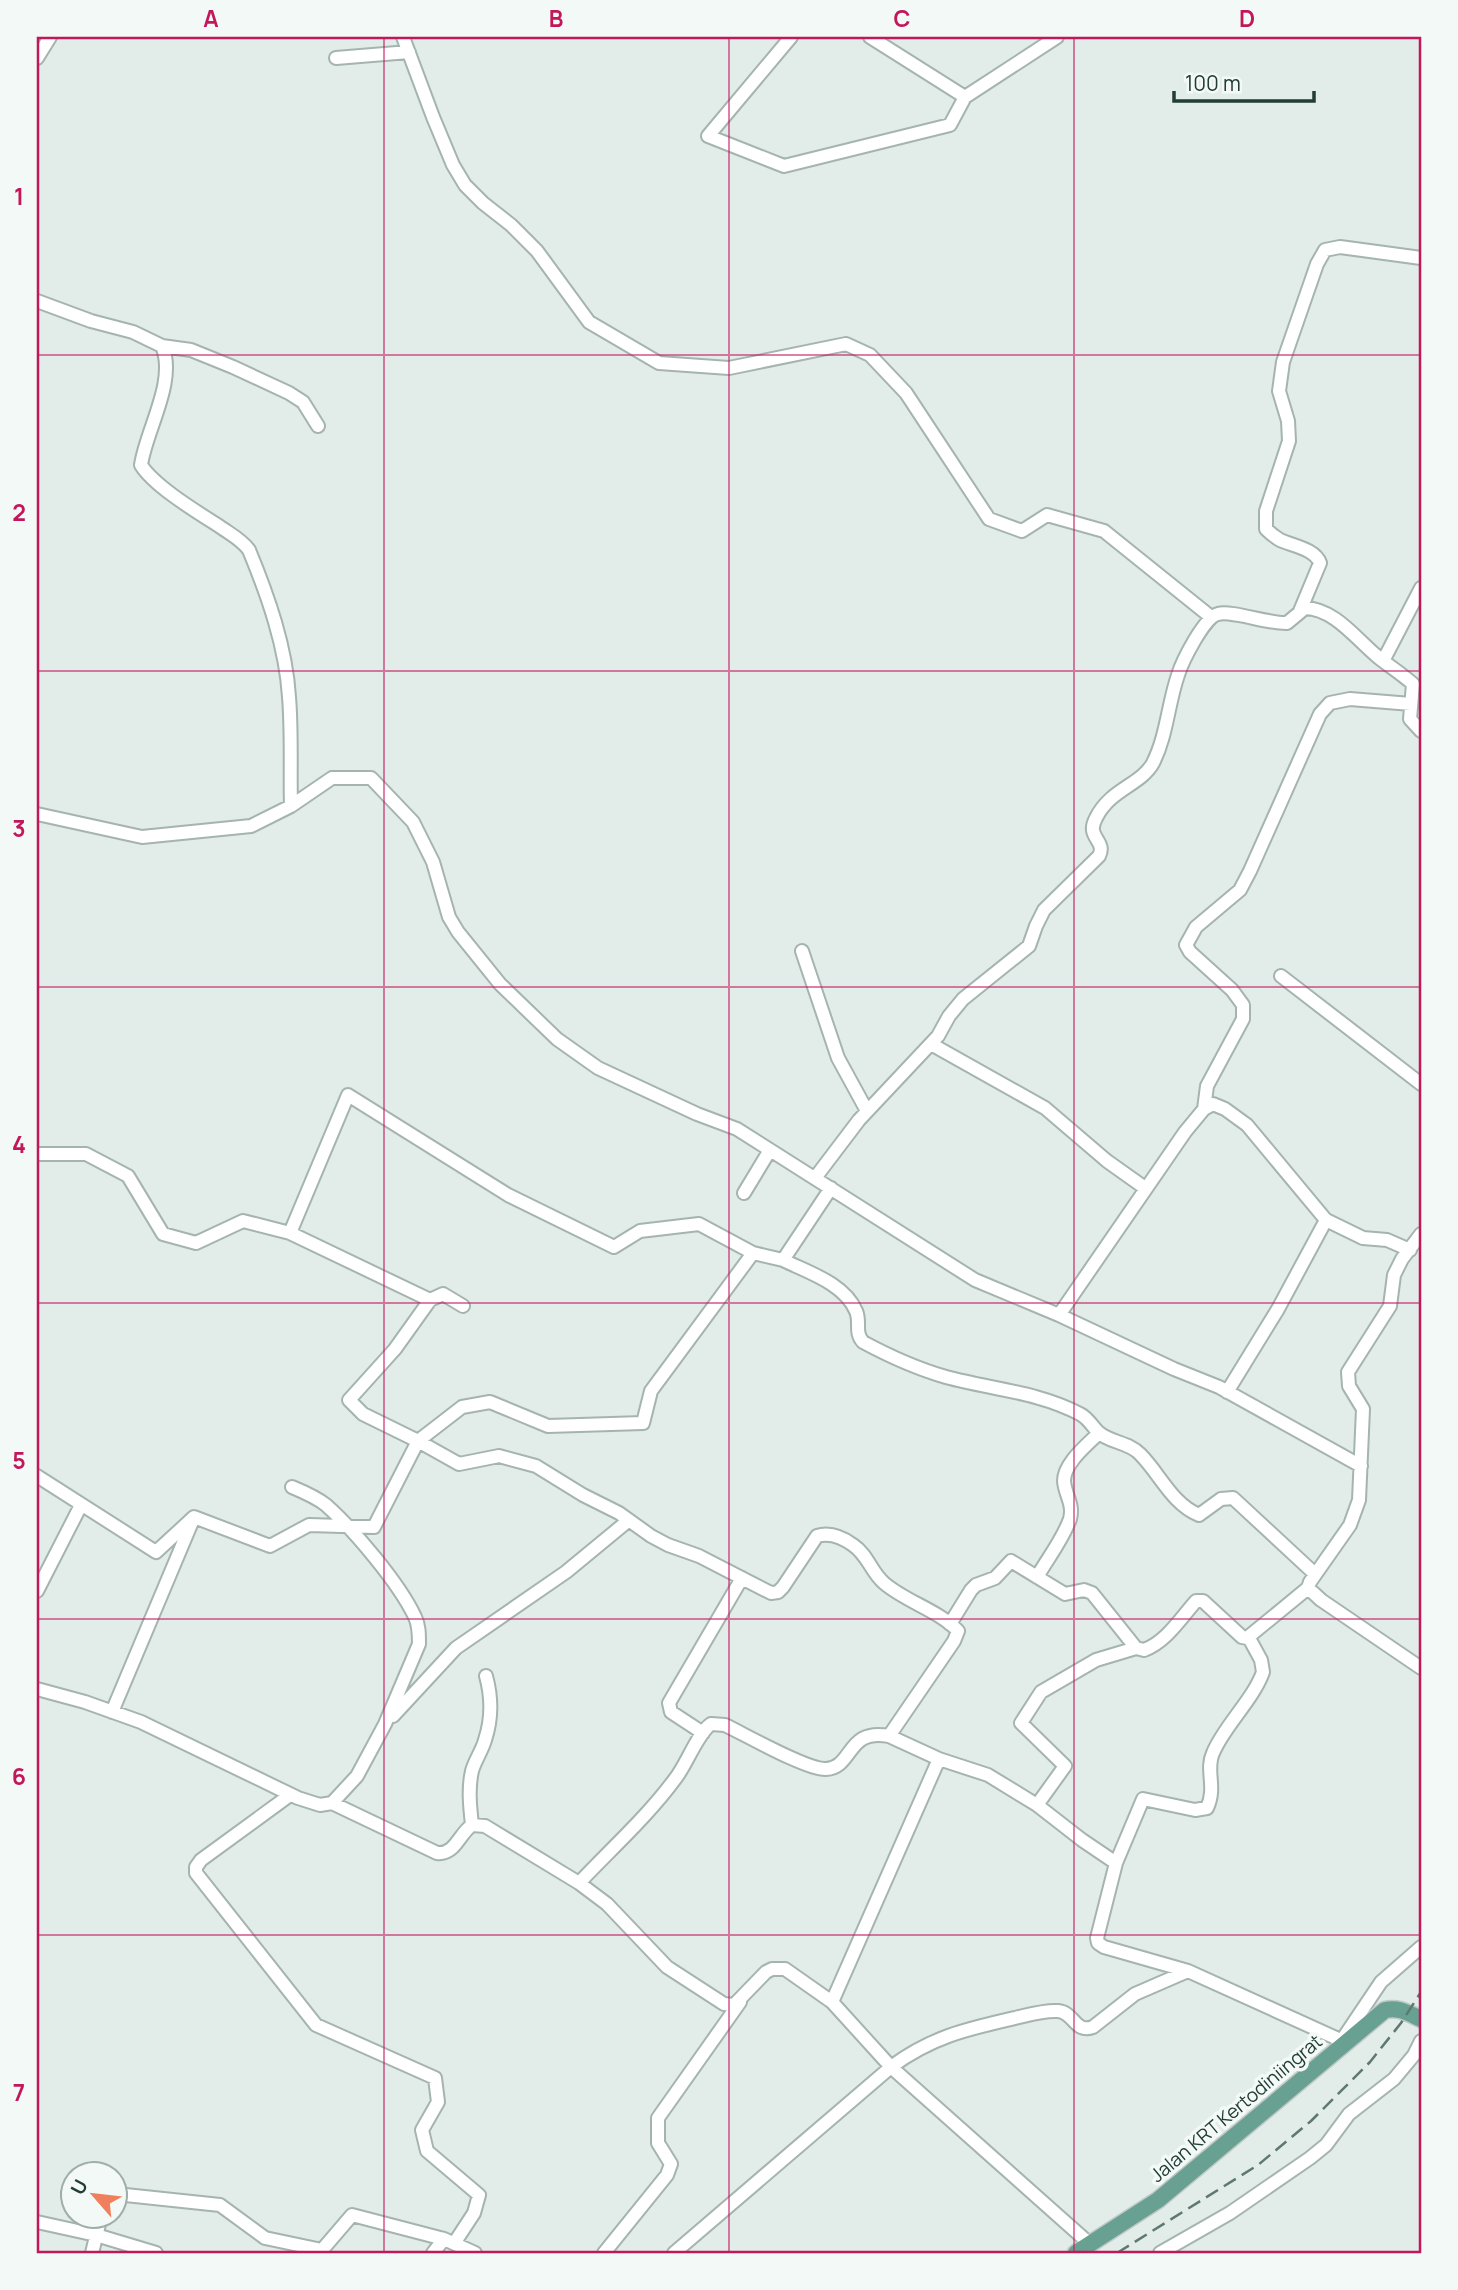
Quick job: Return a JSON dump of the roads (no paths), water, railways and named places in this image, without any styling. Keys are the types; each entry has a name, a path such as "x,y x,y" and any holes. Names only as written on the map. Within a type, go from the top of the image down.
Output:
{"main road":[{"name":"Jalan KRT Kertodiniingrat","path":"1076,2253 1158,2200 1385,2010 1403,2010 1421,2019"}],"street":[{"path":"37,58 50,37"},
{"path":"403,37 453,165 465,185 537,251 589,322 659,363 729,368 846,344 870,355 906,393 989,519 1022,531 1047,515 1104,531 1211,617"},
{"path":"791,37 708,136 784,166 950,125 965,97 1057,37"},
{"path":"870,37 965,97"},
{"path":"336,58 409,52"},
{"path":"1300,611 1320,563 1318,558 1277,538 1266,529 1266,511 1289,441 1288,421 1279,391 1283,362 1317,264 1325,250 1340,247 1421,258"},
{"path":"37,302 133,332 162,346 203,354 289,393 303,402 317,426"},
{"path":"162,346 166,370 141,465 155,480 242,541 249,550 284,658 289,696 291,806"},
{"path":"1383,661 1421,588"},
{"path":"815,1178 867,1111 931,1044 963,999 1029,946 1044,909 1099,856 1101,845 1092,829 1096,816 1114,794 1144,774 1151,765 1165,732 1179,672 1202,628 1211,617 1222,613 1287,623 1305,608 1323,612 1345,626 1413,684 1410,719 1421,731"},
{"path":"1204,1109 1207,1086 1243,1019 1243,1005 1186,945 1196,927 1240,890 1320,714 1330,703 1350,699 1411,704"},
{"path":"37,814 142,837 251,825 291,806 332,778 371,778 413,822 433,862 449,917 458,932 500,984 557,1039 598,1068 697,1114 737,1129 975,1280 1059,1315 1227,1392 1361,1466"},
{"path":"802,951 838,1058 867,1111"},
{"path":"1281,976 1421,1084"},
{"path":"931,1044 1045,1108 1107,1161 1145,1188"},
{"path":"290,1233 348,1095 508,1195 614,1247 640,1231 699,1224 753,1253 783,1261 827,1281 847,1298 858,1318 859,1339 869,1346 945,1377 1024,1394 1071,1409 1084,1416 1099,1433 1135,1449 1175,1497 1196,1514 1202,1514 1222,1499 1237,1500 1315,1574"},
{"path":"1059,1315 1145,1188 1204,1109 1213,1104 1247,1125 1326,1220 1363,1238 1387,1240 1410,1250"},
{"path":"744,1194 770,1150"},
{"path":"37,1154 86,1154 128,1175 163,1234 196,1243 243,1221 290,1233 430,1300"},
{"path":"783,1261 831,1188"},
{"path":"1227,1392 1278,1309 1326,1220"},
{"path":"1037,1805 1065,1766 1021,1723 1041,1692 1096,1660 1136,1648 1144,1650 1159,1642 1199,1600 1242,1637 1249,1638 1308,1588 1350,1525 1359,1500 1363,1409 1349,1385 1348,1372 1390,1306 1394,1275 1421,1234"},
{"path":"194,1517 270,1546 309,1525 374,1527 418,1441 462,1407 490,1402 548,1426 643,1423 651,1391 753,1253"},
{"path":"463,1306 443,1294 430,1300 395,1349 349,1400 363,1414 459,1464 499,1456 536,1466 661,1541 699,1556 771,1593 778,1592 783,1587 817,1536 830,1534 843,1539 862,1552 885,1584 958,1631 958,1635 889,1736"},
{"path":"1037,1577 1070,1518 1071,1505 1064,1480 1066,1473 1081,1451 1099,1433"},
{"path":"37,1476 156,1552 194,1517"},
{"path":"292,1487 325,1504 347,1526 382,1567 417,1625 419,1643 385,1724 357,1776 331,1803"},
{"path":"37,1591 81,1505"},
{"path":"112,1712 194,1517"},
{"path":"385,1724 456,1648 566,1572 628,1520"},
{"path":"950,1624 971,1590 976,1585 995,1578 1009,1561 1065,1594 1084,1590 1092,1593 1136,1648"},
{"path":"703,1733 671,1712 668,1703 742,1578"},
{"path":"1308,1588 1321,1601 1421,1668"},
{"path":"1249,1638 1261,1660 1263,1672 1214,1750 1210,1765 1212,1788 1207,1808 1195,1810 1137,1796 1098,1930 1098,1943 1113,1951 1188,1971 1344,2042 1381,1982 1421,1947"},
{"path":"37,1689 141,1722 290,1794 320,1805 331,1803 442,1853 451,1850 472,1825 472,1770 485,1740 490,1717 491,1694 486,1676"},
{"path":"579,1884 612,1847 641,1821 675,1780 711,1724 725,1725 807,1766 823,1769 837,1766 862,1738 881,1734 889,1736 939,1759 988,1775 1037,1805 1116,1863"},
{"path":"832,2002 939,1759"},
{"path":"290,1794 201,1860 196,1873 316,2025 435,2078 438,2102 422,2130 427,2151 479,2195 474,2213 450,2241 433,2253"},
{"path":"472,1825 485,1826 607,1904 667,1967 724,2004 734,2005 741,2000"},
{"path":"604,2253 667,2175 671,2164 658,2143 657,2118 741,2000 761,1976 778,1968 785,1969 832,2002 891,2067 1091,2245"},
{"path":"674,2253 912,2051 930,2042 987,2024 1054,2011 1063,2012 1081,2029 1086,2030 1135,1994 1188,1971"},
{"path":"1160,2253 1230,2213 1310,2158 1326,2145 1349,2114 1394,2078 1414,2055 1421,2041"},
{"path":"130,2195 220,2205 265,2238 322,2249 352,2215 450,2241 475,2253"},
{"path":"37,2222 96,2235 156,2253"},
{"path":"92,2253 97,2230"}],"railway":[{"path":"1117,2253 1258,2165 1311,2121 1370,2062 1421,1992"}]}
